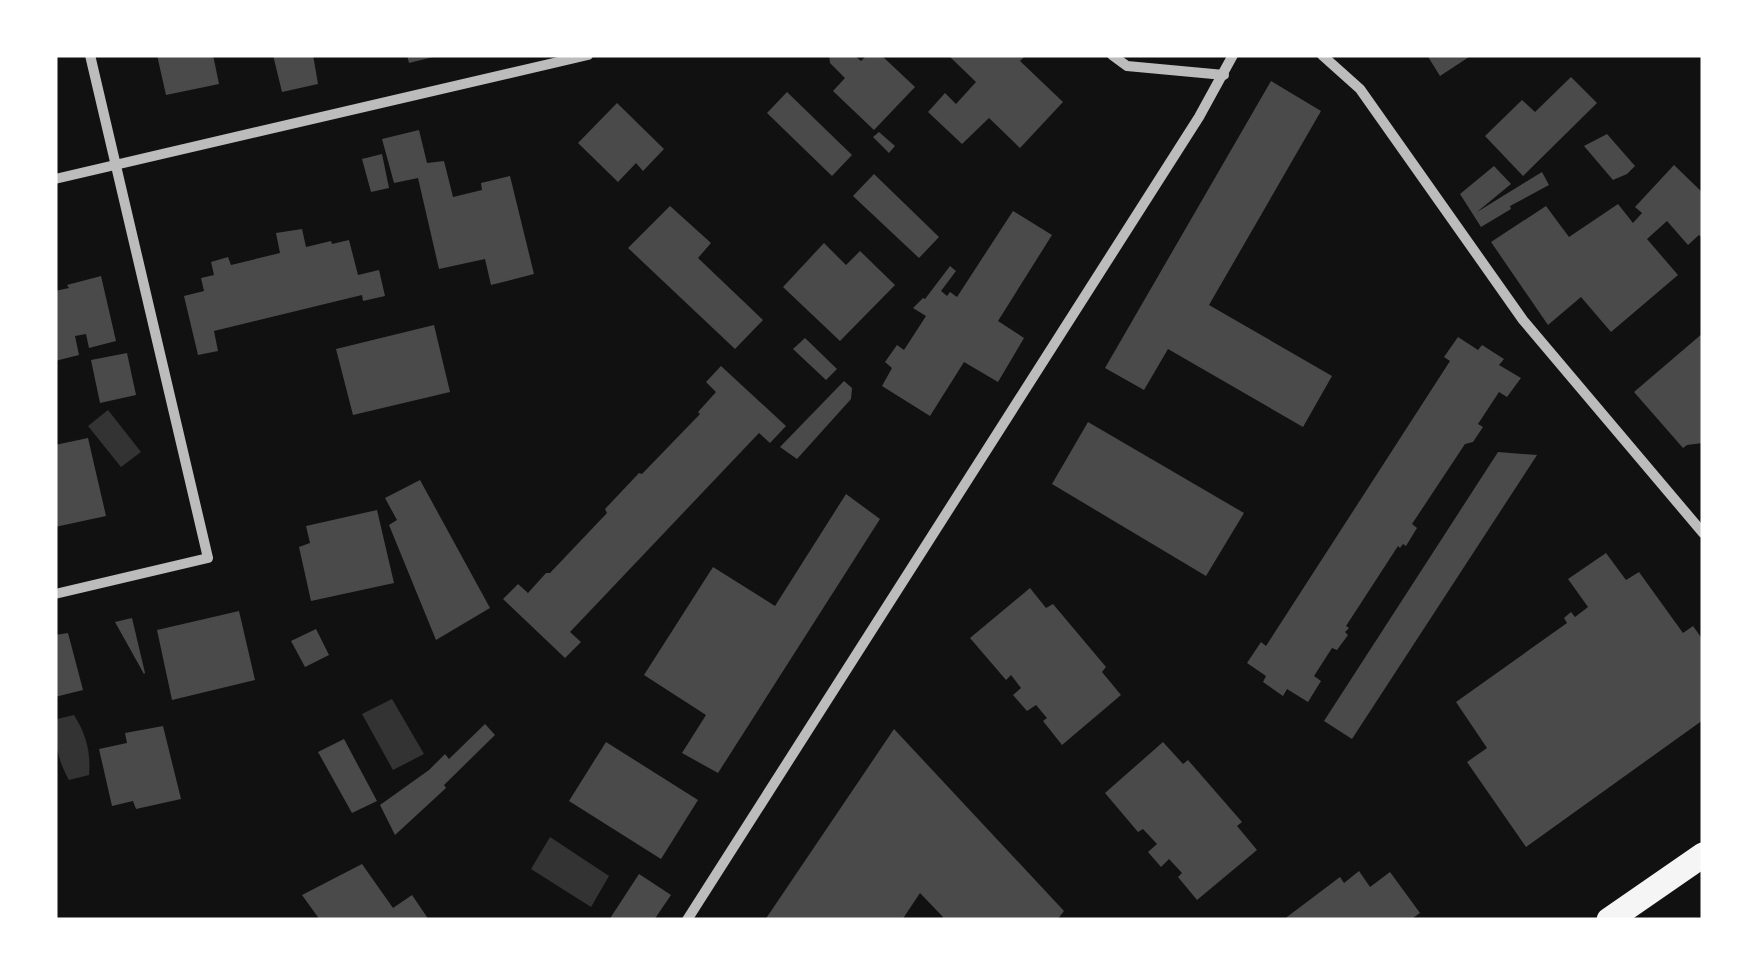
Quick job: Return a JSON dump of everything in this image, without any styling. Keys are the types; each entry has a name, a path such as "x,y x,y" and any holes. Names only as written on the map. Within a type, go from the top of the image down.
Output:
{"main road":[{"path":"1609,920 1703,855"}],"street":[{"path":"55,594 208,558 90,55"},
{"path":"55,179 588,55"},
{"path":"1112,55 1127,66 1224,75"},
{"path":"687,920 904,582 1233,55"},
{"path":"1322,55 1360,88 1524,320 1703,533"}],"shaded area":[{"path":"108,410 141,452 121,467 88,426"},
{"path":"392,699 424,754 393,770 362,714"},
{"path":"74,715 87,744 89,775 69,780 57,750 56,727 57,719"},
{"path":"550,837 609,876 591,907 531,869"}],"building":[{"path":"157,55 213,55 219,84 166,95"},
{"path":"273,55 313,55 318,84 282,92"},
{"path":"407,55 437,55 437,56 409,63"},
{"path":"829,55 854,55 861,61 867,55 881,55 915,87 874,130 833,91 845,78 830,63"},
{"path":"948,55 1026,55 1020,61 1063,102 1020,148 989,118 962,144 928,112 945,93 956,104 976,82"},
{"path":"1427,55 1472,55 1440,76"},
{"path":"1571,77 1597,103 1523,176 1485,136 1522,100 1535,112"},
{"path":"1271,81 1321,111 1209,305 1332,376 1303,427 1168,349 1144,390 1105,368"},
{"path":"787,92 852,155 832,176 767,113"},
{"path":"617,103 664,149 643,171 636,163 618,182 578,143"},
{"path":"419,130 427,163 444,161 453,197 482,190 481,183 510,176 534,274 491,285 485,259 439,269 418,178 394,183 382,139"},
{"path":"879,132 895,146 889,153 873,137"},
{"path":"1607,134 1635,166 1613,180 1584,146"},
{"path":"382,154 389,188 371,192 362,159"},
{"path":"1674,165 1703,193 1703,239 1699,235 1688,245 1667,221 1647,239 1678,275 1611,332 1581,297 1548,325 1491,242 1546,206 1569,237 1618,204 1633,223 1642,213 1635,207"},
{"path":"1494,166 1511,184 1477,212 1542,172 1549,185 1481,227 1460,194"},
{"path":"874,174 939,237 919,258 853,196"},
{"path":"670,206 711,243 698,258 763,320 735,349 628,248"},
{"path":"1013,211 1052,235 998,321 1024,338 998,382 964,362 930,416 882,386 892,368 885,362 897,345 904,350 926,316 913,308 925,299 950,266 956,271 941,291 957,297"},
{"path":"302,229 306,247 349,240 358,275 379,270 385,296 363,301 362,295 214,331 218,351 198,355 184,296 204,291 201,278 214,275 211,262 228,257 231,265 280,253 276,233"},
{"path":"824,243 846,265 860,251 895,285 840,341 783,287"},
{"path":"101,276 116,341 89,348 86,334 75,336 79,355 55,361 55,291"},
{"path":"434,325 450,392 353,415 336,349"},
{"path":"1703,333 1703,443 1683,448 1634,392"},
{"path":"1458,337 1478,350 1482,345 1504,359 1499,365 1521,378 1507,397 1499,392 1478,424 1483,427 1473,442 1465,444 1412,524 1417,528 1406,546 1398,546 1346,626 1348,635 1337,650 1332,648 1314,676 1321,681 1308,702 1287,689 1283,696 1263,682 1266,676 1247,663 1261,642 1266,646 1450,361 1444,357"},
{"path":"805,338 837,369 826,380 793,349"},
{"path":"127,353 136,395 100,403 91,360"},
{"path":"721,366 786,426 770,443 759,433 570,632 581,642 565,658 503,599 518,584 528,593 550,573 607,513 605,509 700,414 716,392 706,382"},
{"path":"844,381 852,388 851,399 797,459 780,447"},
{"path":"1088,422 1244,513 1206,576 1052,484"},
{"path":"88,438 106,516 55,527 55,445"},
{"path":"1498,452 1537,455 1352,739 1324,721"},
{"path":"420,480 490,608 436,640 389,525 397,520 385,498"},
{"path":"846,494 880,519 718,773 682,753 706,715 644,675 713,567 775,606"},
{"path":"377,510 394,583 311,601 299,547 310,543 306,526"},
{"path":"1606,553 1626,580 1639,572 1683,633 1693,626 1703,640 1703,720 1526,847 1467,762 1487,748 1456,702 1567,623 1564,618 1571,612 1575,617 1588,607 1568,579"},
{"path":"1030,588 1046,608 1053,604 1106,667 1102,672 1121,695 1062,745 1036,705 1027,711 1013,695 1021,688 1011,675 1006,680 970,638"},
{"path":"239,611 255,680 172,700 157,630"},
{"path":"132,618 145,673 144,674 115,622"},
{"path":"316,629 329,655 305,667 291,641"},
{"path":"68,633 83,690 55,697 55,635"},
{"path":"485,724 495,735 395,835 380,805 445,754 449,759"},
{"path":"163,726 181,799 136,809 133,801 112,806 99,749 127,743 125,733"},
{"path":"894,729 1064,911 1057,920 940,920 943,917 920,893 902,920 765,920"},
{"path":"344,739 377,801 352,813 318,752"},
{"path":"606,742 698,800 661,859 569,801"},
{"path":"1163,742 1183,764 1188,760 1242,822 1237,826 1257,850 1197,900 1178,877 1182,873 1169,859 1161,867 1148,852 1157,844 1143,829 1138,832 1105,793"},
{"path":"362,864 393,908 412,895 429,920 320,920 302,895"},
{"path":"1359,871 1370,887 1390,872 1420,913 1410,920 1283,920 1340,877 1344,883"},
{"path":"639,874 671,895 654,920 609,920"}]}
